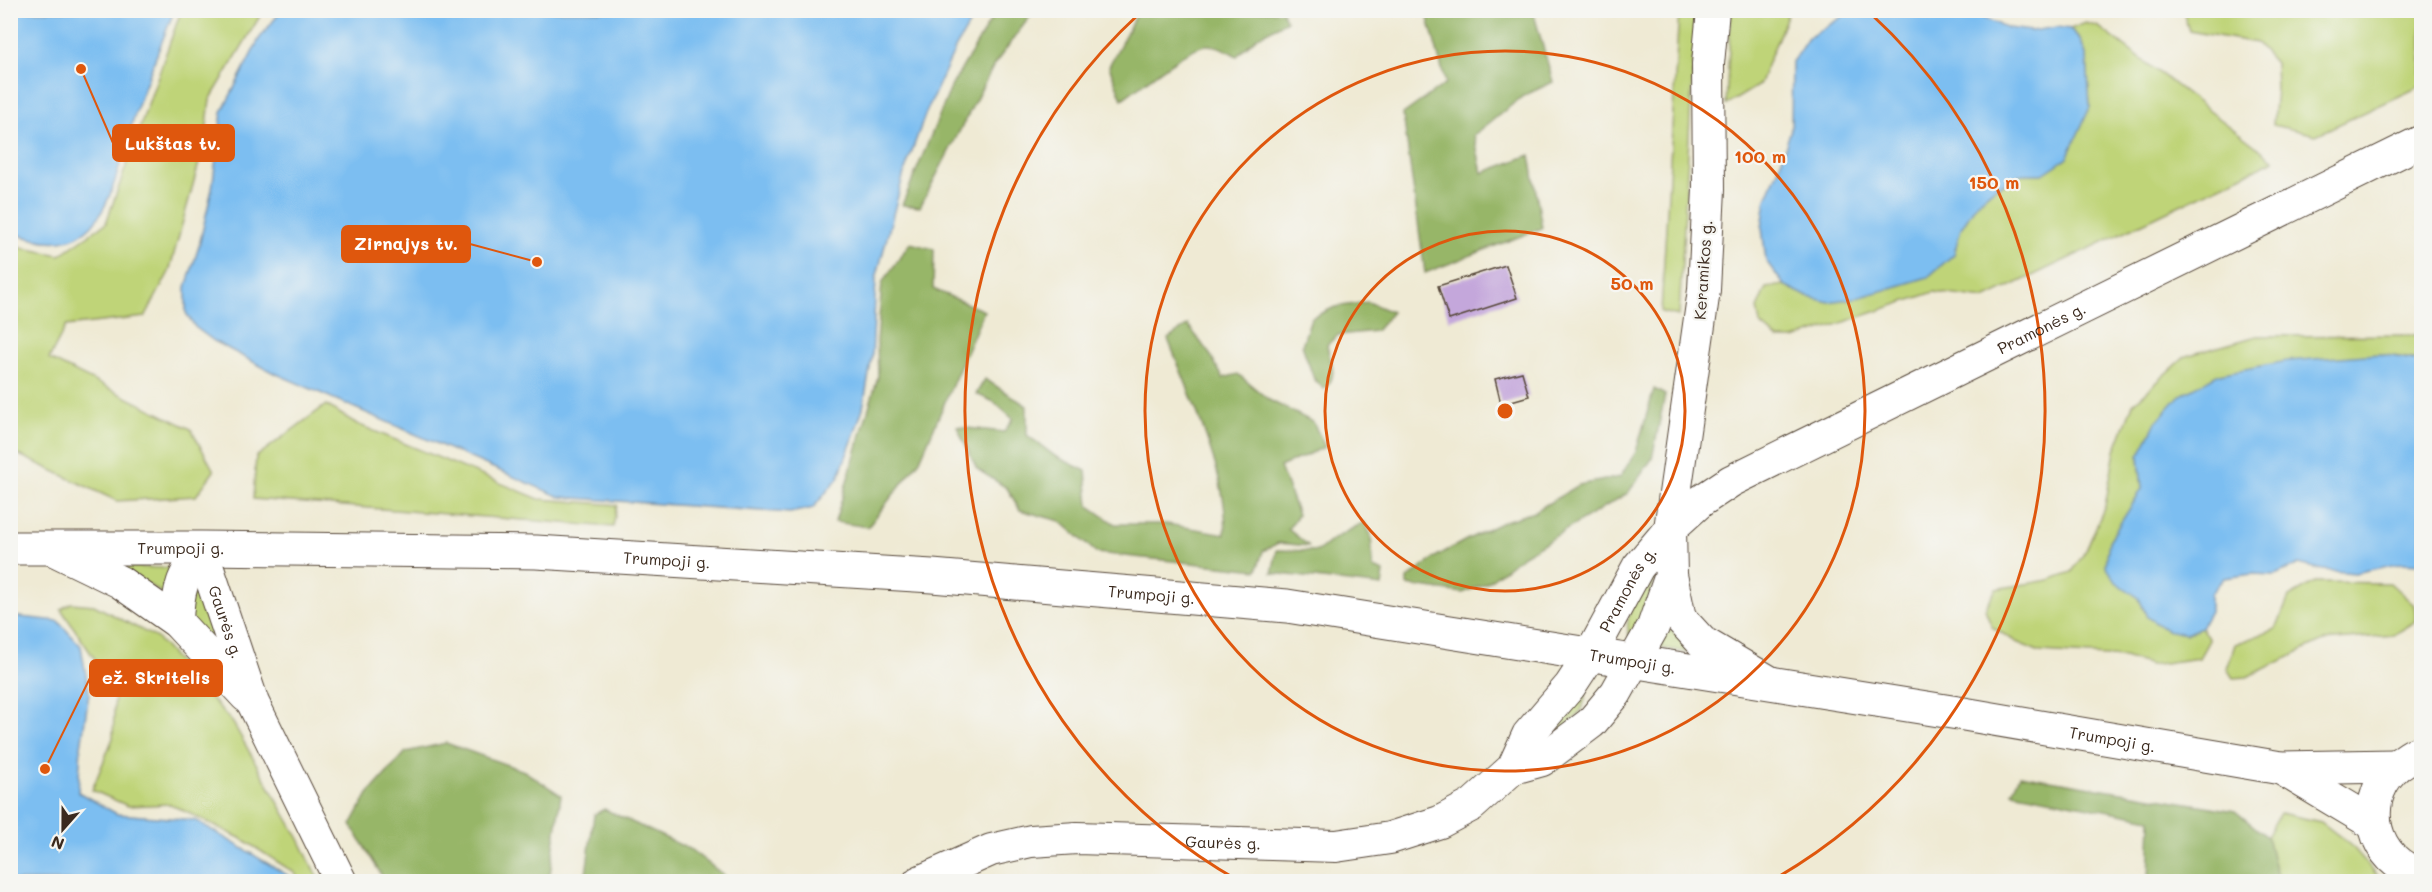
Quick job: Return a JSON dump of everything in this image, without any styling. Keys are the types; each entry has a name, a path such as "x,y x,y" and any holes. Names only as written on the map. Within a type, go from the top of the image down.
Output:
{"main road":[{"name":"Trumpoji g.","path":"10,548 536,552 932,576 1287,606 1772,683 2281,768 2408,759"},
{"path":"2408,759 2378,789 2373,807 2373,823 2379,841 2394,862 2419,878"},
{"name":"Trumpoji g.","path":"2281,768 2373,823"}],"street":[{"name":"Keramikos g.","path":"1670,529 1704,291 1709,189 1708,64 1713,10"},
{"name":"Pramonės g.","path":"1591,654 1638,567 1670,529 1701,501 1731,481 2421,141"},
{"name":"Pramonės g.","path":"1670,529 1671,575 1680,618 1702,642 1772,683"},
{"name":"Gaurės g.","path":"50,548 120,582 177,622 253,703"},
{"name":"Gaurės g.","path":"177,622 178,593 185,575 201,548"},
{"name":"Gaurės g.","path":"201,548 253,703 341,882"},
{"name":"Pramonės g.","path":"1635,661 1653,627 1671,575"},
{"name":"Gaurės g.","path":"919,882 991,850 1031,841 1077,838 1336,846 1390,838 1440,822 1472,805 1513,768 1528,735 1570,686 1591,654"},
{"name":"Gaurės g.","path":"1513,768 1542,760 1591,723 1616,693 1635,661"}],"green space":[{"path":"181,11 263,11 210,100 205,141 169,272 145,317 66,326 49,359 191,429 214,471 196,496 117,501 11,451 11,246 60,255 106,223"},
{"path":"996,11 1034,11 994,65 920,207 902,205 952,85"},
{"path":"1138,11 1282,11 1287,21 1257,37 1237,56 1214,46 1198,47 1122,99 1109,66"},
{"path":"1426,11 1533,11 1553,82 1523,96 1474,135 1482,173 1530,155 1542,228 1425,273 1403,114 1446,83"},
{"path":"1679,11 1696,11 1679,316 1661,312"},
{"path":"1731,11 1789,11 1759,85 1726,105"},
{"path":"2183,11 2421,11 2421,86 2316,135 2273,125 2276,88 2275,63 2257,43 2189,31"},
{"path":"2086,23 2099,27 2274,160 1984,299 1934,292 1794,339 1778,339 1760,324 1757,308 1766,288 1784,285 1808,297 1954,254 1961,228 1977,203 1995,188 2023,174 2043,174 2090,107 2087,57 2080,39 2070,29"},
{"path":"910,243 934,249 933,289 984,311 920,460 868,527 835,522 878,377 877,341 882,283"},
{"path":"1368,302 1392,312 1376,331 1338,335 1327,345 1333,374 1324,389 1314,379 1302,345 1311,318 1335,307"},
{"path":"1188,325 1211,356 1223,378 1238,374 1269,400 1313,422 1325,447 1280,467 1298,515 1288,529 1309,546 1278,543 1263,551 1257,570 1097,553 1060,521 1020,510 1007,488 977,469 957,427 1004,432 1013,419 994,402 976,394 985,379 1027,406 1027,435 1055,456 1086,471 1089,506 1115,524 1167,524 1225,534 1225,513 1215,463 1168,339"},
{"path":"2421,335 2421,360 2379,354 2139,456 2142,489 2116,582 2139,598 2147,617 2186,634 2201,627 2209,640 2199,658 2150,665 2124,657 2040,652 2016,642 1992,627 1985,609 1996,589 2049,580 2072,572 2086,550 2105,506 2115,451 2133,404 2186,356 2257,336"},
{"path":"1654,389 1665,395 1652,459 1628,493 1522,556 1488,582 1463,593 1407,585 1407,579 1437,556 1466,540 1505,521 1534,512 1579,485 1620,477 1636,452"},
{"path":"326,405 357,424 539,499 617,505 613,527 253,499 256,457"},
{"path":"1364,522 1371,535 1373,568 1384,572 1382,586 1272,573 1277,550 1318,551 1332,540"},
{"path":"120,567 175,568 165,595"},
{"path":"1659,569 1637,630 1629,635 1627,627 1633,602 1650,572"},
{"path":"2315,582 2390,583 2414,605 2416,621 2394,635 2323,641 2247,677 2233,678 2227,669 2235,644 2276,629 2289,597"},
{"path":"192,585 236,678 187,617"},
{"path":"71,603 94,605 157,638 233,723 299,839 319,881 299,881 295,873 242,839 170,804 128,806 92,790 113,738 115,689 61,609"},
{"path":"1667,616 1696,654 1656,647"},
{"path":"1586,691 1581,711 1575,718 1560,731 1533,747 1580,694"},
{"path":"446,743 524,771 561,795 549,881 385,881 351,825 368,794 406,752"},
{"path":"2020,775 2235,811 2267,837 2278,881 2149,881 2151,819 2012,792"},
{"path":"604,809 691,850 726,877 727,881 585,881 594,815"},
{"path":"2280,813 2321,822 2351,845 2382,881 2278,881 2267,837"}],"water":[{"path":"1853,10 1966,11 2008,28 2031,31 2058,27 2070,29 2080,39 2087,57 2090,107 2067,158 2043,174 2023,174 1995,188 1977,203 1961,228 1954,254 1928,277 1861,297 1829,302 1808,297 1784,285 1766,261 1762,228 1766,199 1779,168 1791,129 1792,62 1808,38"},
{"path":"10,11 174,11 151,69 108,199 98,218 84,232 66,240 42,241 11,232"},
{"path":"281,11 977,11 956,47 925,115 904,173 876,279 872,357 863,408 838,478 813,508 790,513 560,497 272,372 214,341 195,327 186,313 186,287 199,246 212,189 222,112 259,39"},
{"path":"2379,354 2421,361 2421,564 2402,563 2355,573 2323,570 2299,564 2275,575 2252,574 2224,578 2210,594 2210,611 2201,627 2186,634 2166,630 2147,617 2139,598 2116,582 2106,566 2109,541 2142,489 2139,456 2156,422 2179,396 2219,374 2287,361"},
{"path":"11,616 58,621 81,646 89,693 81,747 78,792 117,814 195,820 289,876 292,881 11,881"}],"building":[{"path":"1506,265 1517,298 1449,320 1438,286"},
{"path":"1522,372 1529,396 1501,404 1495,379"}],"place":[{"name":"Lukštas tv.","path":"81,69"},
{"name":"Zirnajys tv.","path":"537,262"},
{"name":"ež. Skritelis","path":"45,769"}]}
